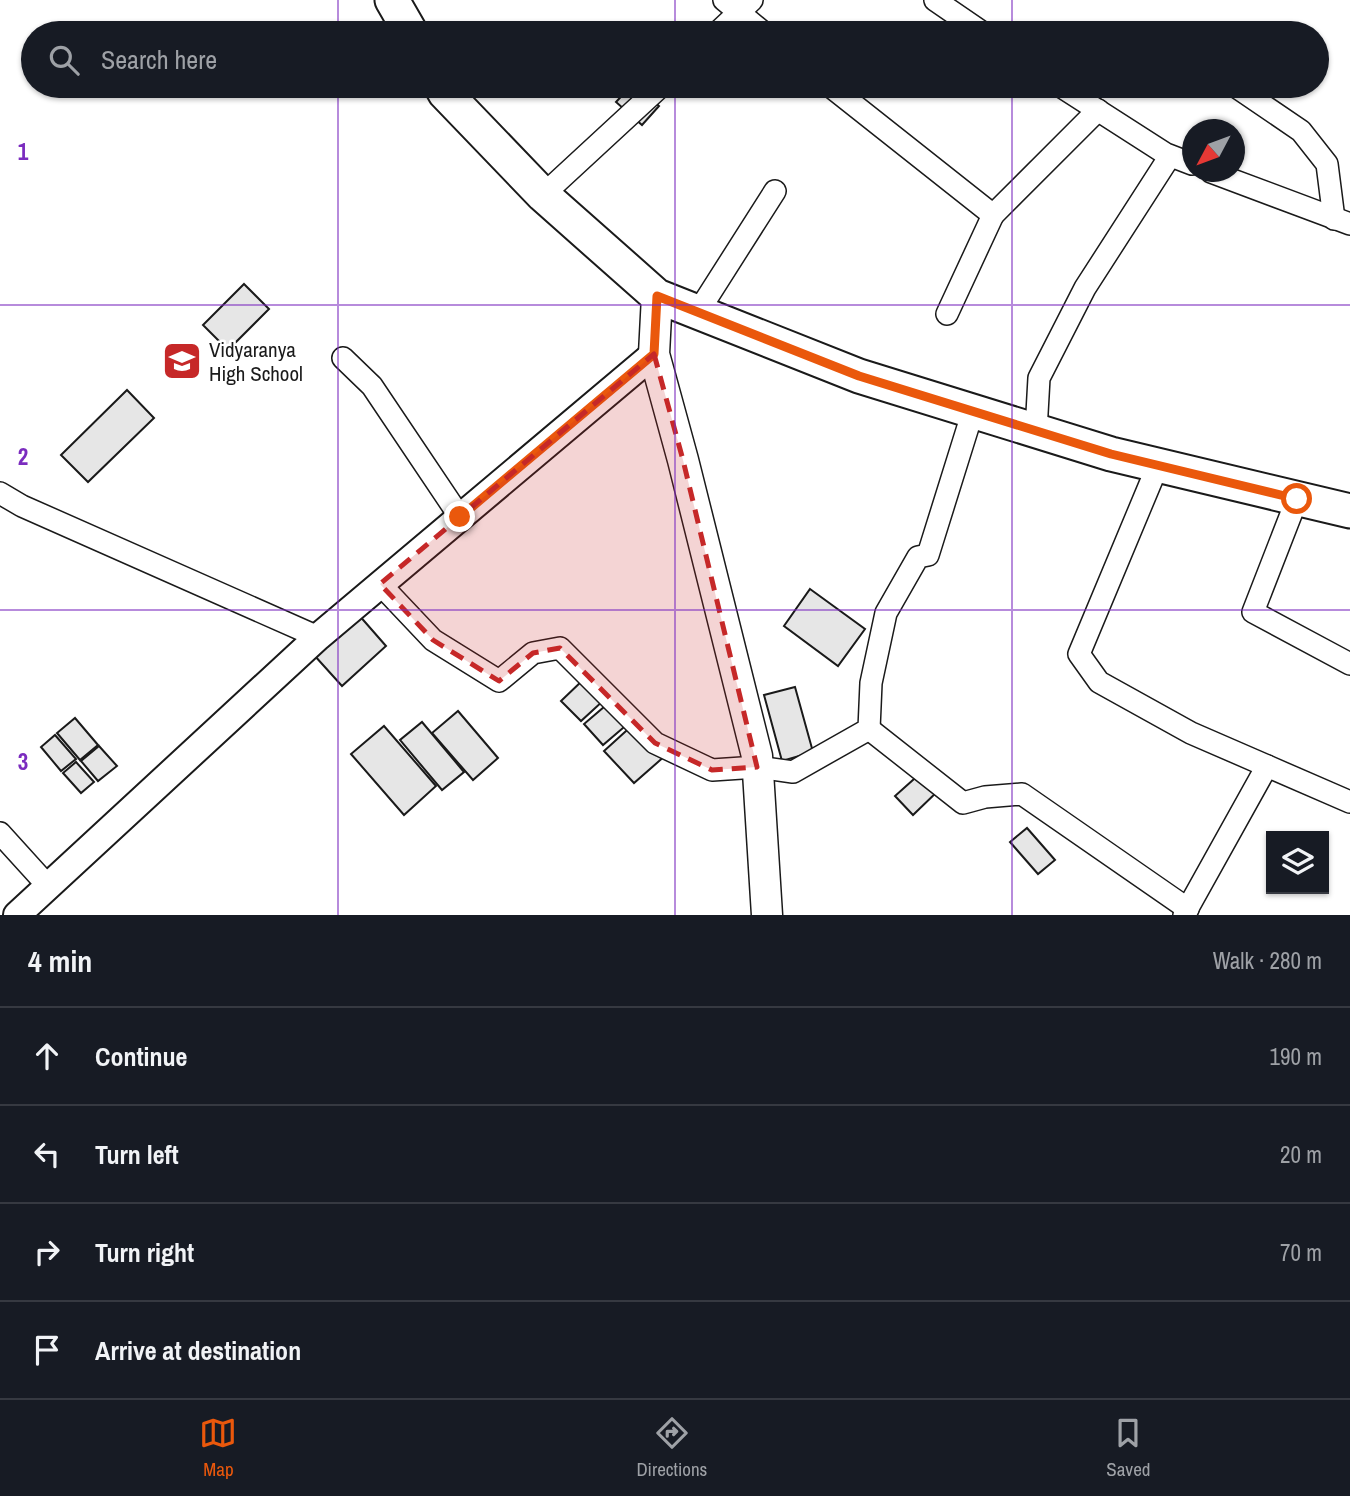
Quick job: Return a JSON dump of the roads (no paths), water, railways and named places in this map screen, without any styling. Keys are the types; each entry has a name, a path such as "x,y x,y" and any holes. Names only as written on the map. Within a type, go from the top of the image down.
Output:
{"main road":[{"path":"392,0 404,21"},
{"path":"449,98 543,195 657,296 859,376 1036,431 1111,454 1350,511"},
{"path":"657,296 654,354 684,460 757,756 767,915"}],"street":[{"path":"935,0 966,21"},
{"path":"726,21 738,4 753,21"},
{"path":"543,195 648,98"},
{"path":"845,98 993,215"},
{"path":"1079,98 1170,156 1182,160"},
{"path":"1253,98 1301,131 1327,164 1342,221"},
{"path":"947,314 993,215 1098,110"},
{"path":"1036,431 1039,378 1085,288 1170,156"},
{"path":"1238,182 1342,221"},
{"path":"698,312 775,191"},
{"path":"17,915 318,637 654,354"},
{"path":"343,358 372,386 460,517"},
{"path":"869,729 871,683 886,613 918,557 928,555 973,411"},
{"path":"1158,465 1079,653 1098,682 1191,733 1350,802"},
{"path":"0,494 318,637"},
{"path":"1297,499 1253,612 1350,664"},
{"path":"380,584 433,640 499,681 533,653 560,648 655,743 712,770 757,767 793,772 869,729"},
{"path":"869,729 963,803 985,797 1023,794 1186,912 1267,766"},
{"path":"0,833 48,886"}],"place":[{"name":"Vidyaranya High School","path":"182,361"}]}
